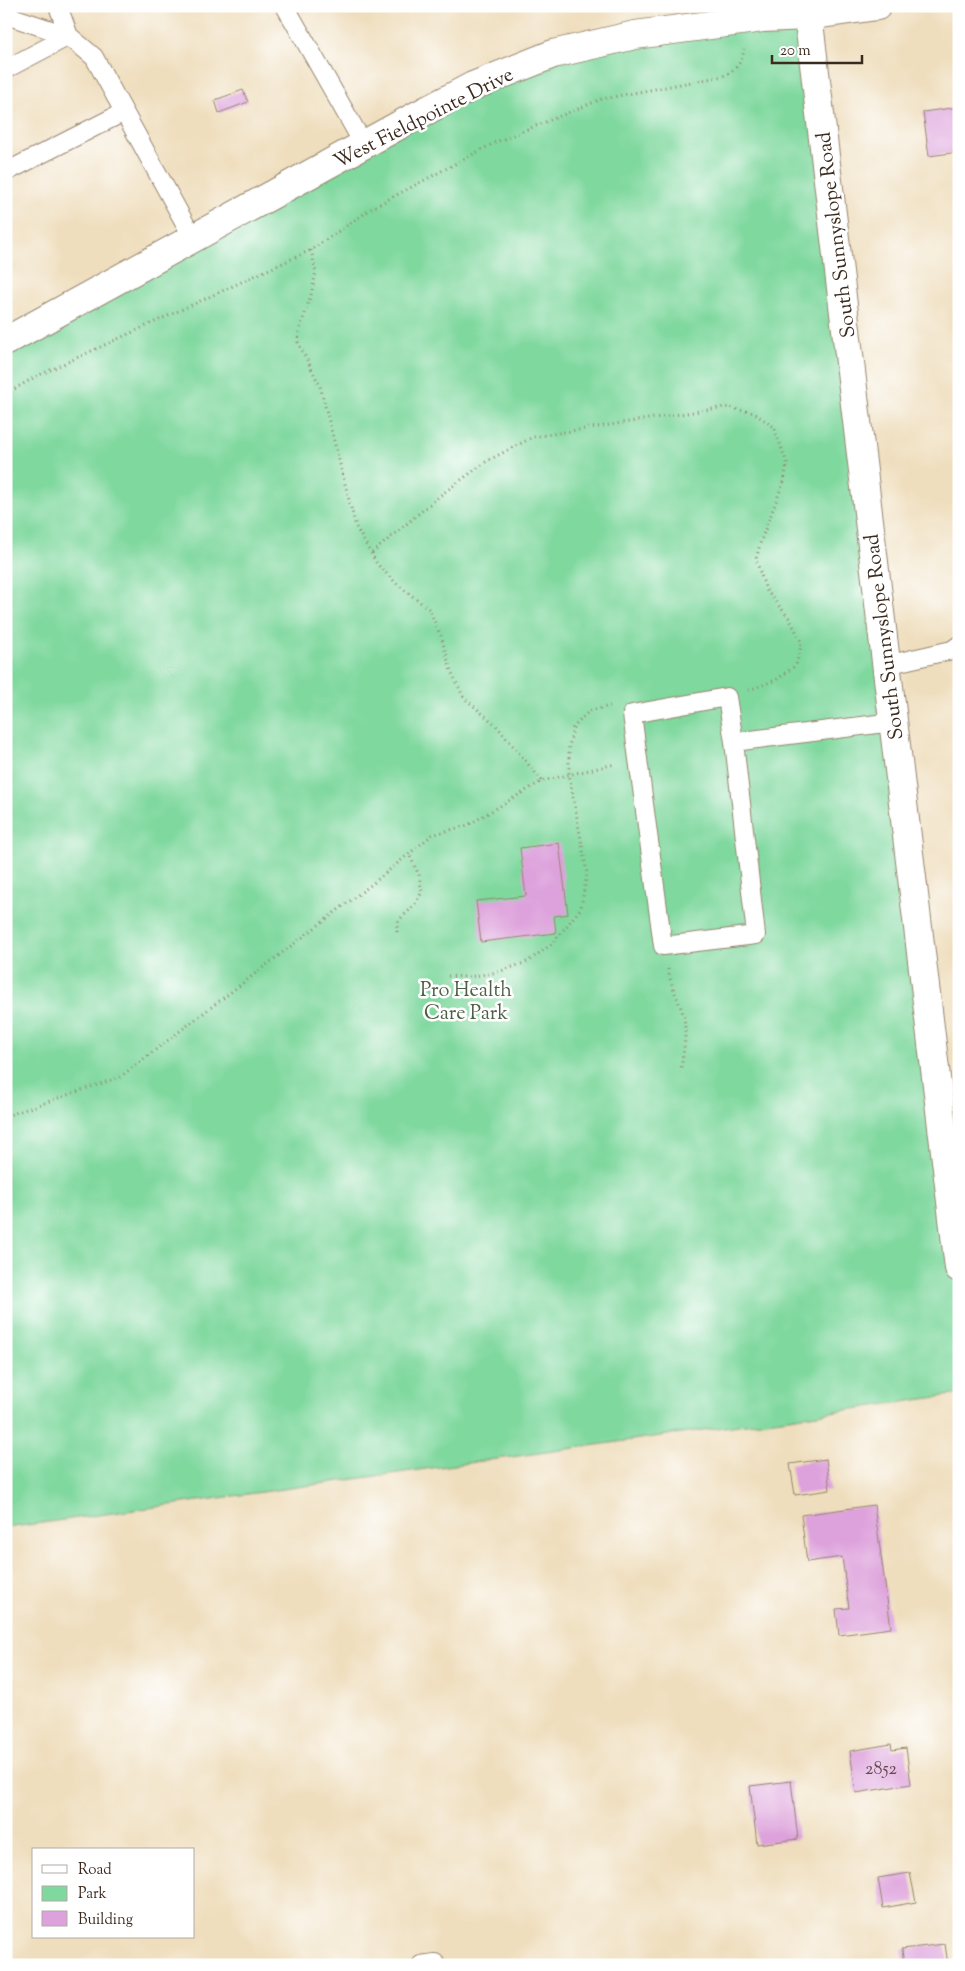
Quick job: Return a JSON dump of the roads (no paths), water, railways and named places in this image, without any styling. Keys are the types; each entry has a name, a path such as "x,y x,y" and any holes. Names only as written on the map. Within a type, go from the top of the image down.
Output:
{"street":[{"name":"West Fieldpointe Drive","path":"6,341 473,86 553,54 635,34 808,11 877,6"},
{"name":"South Sunnyslope Road","path":"808,11 959,1268"}],"lane":[{"path":"58,6 69,36"},
{"path":"285,6 364,145"},
{"path":"6,15 69,36 94,57 193,238"},
{"path":"6,69 69,36"},
{"path":"6,172 124,112"},
{"path":"886,665 952,650 959,646"},
{"path":"728,697 734,742 756,935 663,946 632,714 728,697"},
{"path":"734,742 893,722"}],"park label":[{"name":"Pro Health Care Park","path":"466,1000"}]}
